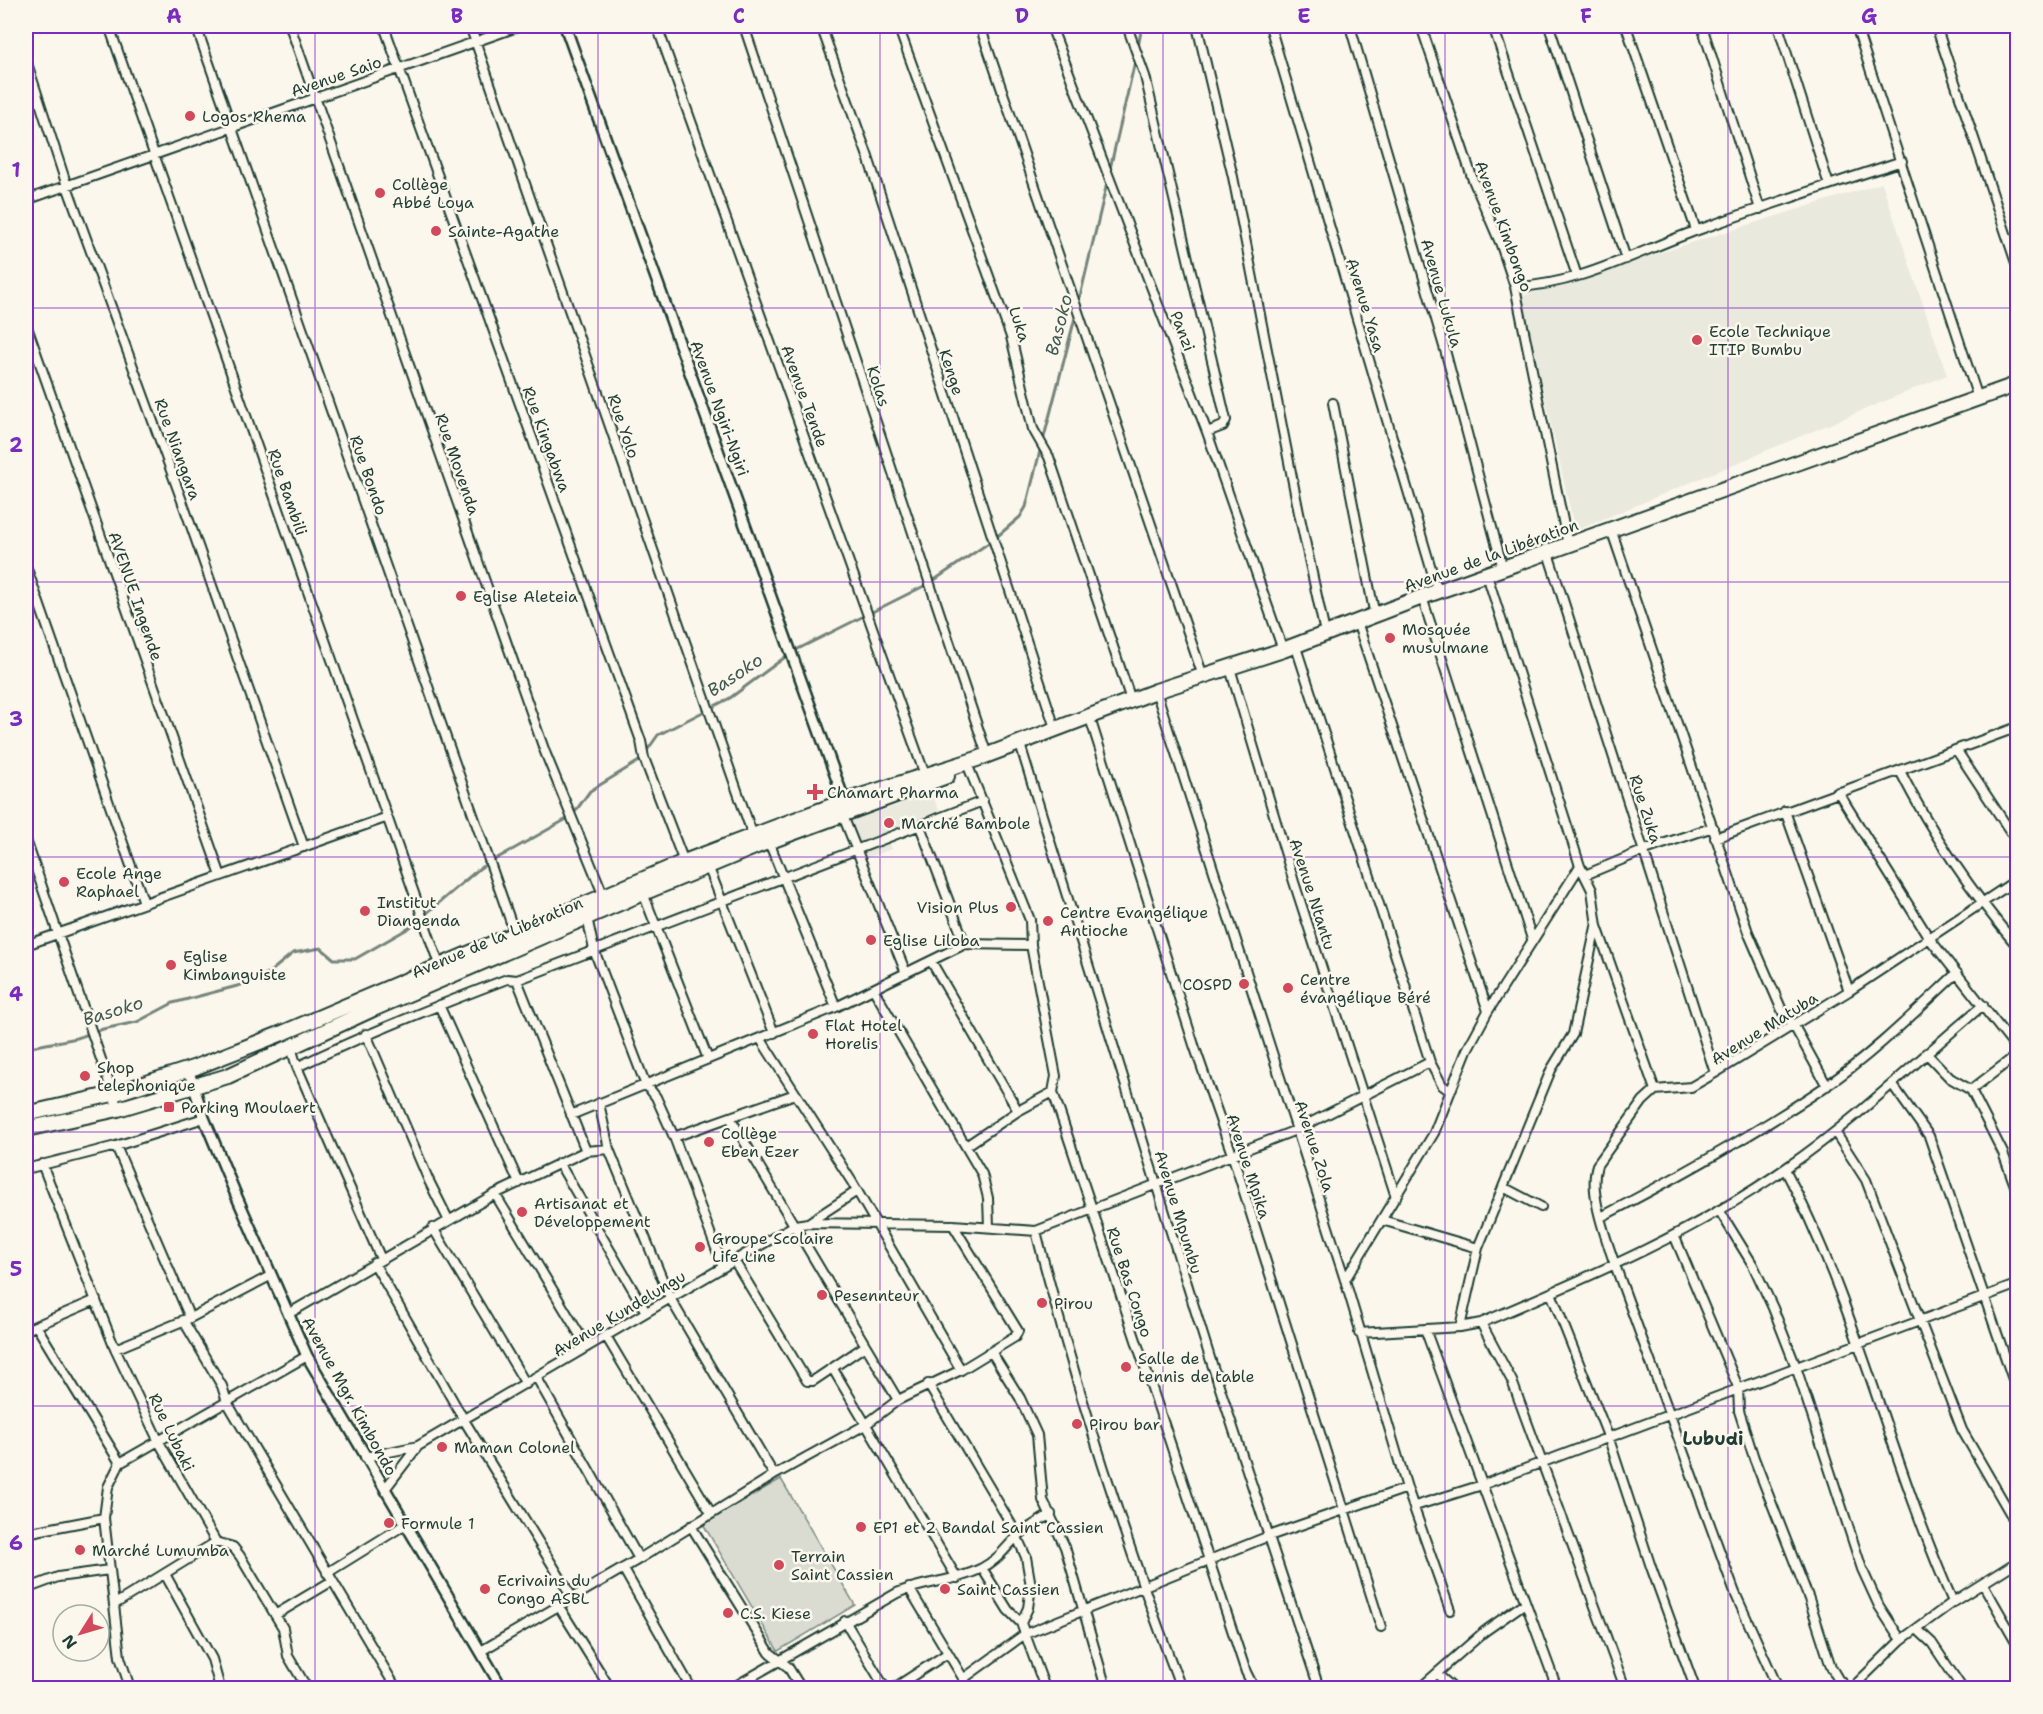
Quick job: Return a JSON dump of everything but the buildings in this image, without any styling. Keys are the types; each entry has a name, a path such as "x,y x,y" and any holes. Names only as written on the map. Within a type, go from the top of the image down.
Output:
{"highway":[{"name":"Avenue de la Libération","path":"26,1129 118,1109 228,1076 373,1009 587,917 606,902 684,862 753,836 929,784 1018,741 1156,691 1289,647 1422,597 2018,384"},
{"name":"Avenue de la Libération","path":"26,1113 113,1094 243,1050 515,934 606,902 643,893 925,776 975,760"}],"street":[{"name":"Rue Bambili","path":"109,26 156,154 440,967"},
{"name":"Rue Bondo","path":"196,26 515,934"},
{"name":"Rue Movenda","path":"291,26 545,752 606,902"},
{"name":"Rue Kingabwa","path":"384,26 633,718 644,758 684,862"},
{"name":"Rue Yolo","path":"470,26 753,836"},
{"name":"Avenue Saio","path":"26,200 520,26"},
{"name":"Avenue Ngiri-Ngiri","path":"565,26 798,668 846,810"},
{"name":"Avenue Tende","path":"657,26 874,627 925,776"},
{"name":"Kolas","path":"744,26 933,592 983,801"},
{"name":"Kenge","path":"821,26 867,154 1055,728"},
{"name":"Luka","path":"898,26 1011,337 1033,429 1049,457 1131,700"},
{"path":"980,26 1203,676"},
{"name":"Panzi","path":"1051,26 1289,647 1430,1062 1442,1085 1450,1091"},
{"path":"1127,26 1145,76 1224,409 1225,424 1207,432"},
{"path":"1197,26 1233,177 1325,633"},
{"name":"Avenue Yasa","path":"1270,26 1438,592"},
{"name":"Avenue Lukula","path":"1350,26 1448,361 1503,569"},
{"name":"Avenue Kimbongo","path":"1421,26 1473,180 1501,245 1515,287 1568,545"},
{"path":"1493,26 1577,276"},
{"path":"1549,26 1626,259"},
{"path":"1626,26 1696,230"},
{"path":"1702,26 1760,209"},
{"path":"1778,26 1829,185"},
{"path":"1856,26 1978,398"},
{"path":"1936,26 2018,268"},
{"name":"Rue Niangara","path":"26,60 67,186 189,520 304,847"},
{"path":"1515,287 1529,287 1577,276 1626,259 1696,230 1902,161"},
{"name":"AVENUE Ingende","path":"26,324 221,876"},
{"path":"1333,402 1375,616"},
{"path":"1611,530 1715,838 1765,975 1784,1015 1794,1024 1827,1086"},
{"name":"Rue Zuka","path":"1548,553 1716,1073"},
{"path":"26,566 144,903"},
{"path":"1487,575 1580,866 1592,890 1596,926 1655,1090 1643,1101 1597,1165 1593,1182 1604,1233 1735,1593 1778,1689"},
{"path":"1422,597 1532,939"},
{"path":"1357,622 1488,1011"},
{"name":"Avenue Ntantu","path":"1230,668 1294,882 1396,1197"},
{"name":"Avenue Zola","path":"1156,691 1345,1280 1407,1488 1450,1610"},
{"name":"Avenue Mpika","path":"1089,715 1191,1034 1233,1157 1381,1627"},
{"path":"1715,838 2018,727"},
{"name":"Avenue Mpumbu","path":"1018,741 1210,1358 1319,1689"},
{"path":"1957,751 2018,843"},
{"path":"1900,771 1927,821 1982,903 2018,947"},
{"path":"1838,792 1929,938 2018,1052 1971,1090"},
{"path":"297,1067 366,1034 439,1005 507,979 517,980 983,801"},
{"name":"Rue Bas Congo","path":"983,801 1030,920 1031,945 1056,1076 1053,1092 1150,1388 1210,1559 1246,1672 1254,1689"},
{"path":"846,810 856,848 906,973"},
{"path":"1785,811 1849,991"},
{"path":"26,945 384,818 388,819"},
{"path":"920,826 965,944"},
{"path":"1585,874 1645,850 1713,827"},
{"path":"26,840 118,1109"},
{"path":"769,842 836,1007"},
{"path":"708,866 774,1033"},
{"path":"1345,1280 1434,1133 1467,1050 1488,1011 1580,866"},
{"name":"Avenue Matuba","path":"1655,1090 1690,1087 1716,1073 1849,991 2018,879"},
{"path":"643,893 708,1059"},
{"path":"587,917 594,950 645,1083 656,1097 674,1137 723,1268"},
{"path":"1460,1327 1478,1248 1505,1188 1551,1070 1573,1034 1596,926"},
{"path":"572,1114 836,1007 965,944 1031,945"},
{"path":"931,961 1018,1111"},
{"path":"1601,1217 1751,1134 1827,1086 1864,1057 1957,973"},
{"path":"517,980 586,1151"},
{"path":"874,990 982,1174 988,1198 989,1227"},
{"path":"439,1005 519,1183"},
{"path":"1359,1333 1460,1327 1481,1323 1615,1265 1674,1235 1785,1169 1835,1132 1983,1005"},
{"path":"366,1034 429,1181 448,1219"},
{"path":"760,1038 857,1191 961,1370"},
{"path":"291,1047 297,1067 377,1261 464,1420 572,1598"},
{"path":"1926,1053 1950,1078 1971,1090 2003,1153 2018,1194"},
{"path":"1181,1689 1142,1586 1063,1335 1036,1231 1233,1157 1296,1130 1430,1062"},
{"name":"Avenue Mgr. Kimbondo","path":"189,1069 204,1118 270,1276 307,1356 502,1689"},
{"path":"1892,1084 1929,1136 2018,1394"},
{"path":"966,1146 1018,1111 1053,1092"},
{"path":"674,1137 731,1119 795,1094"},
{"path":"599,1103 609,1149 670,1298 774,1475"},
{"path":"26,1168 116,1146 204,1118"},
{"path":"731,1119 898,1400"},
{"path":"1835,1132 1866,1180 1962,1430 2018,1527"},
{"path":"116,1146 187,1319 222,1386 227,1402 396,1689"},
{"path":"288,1314 448,1219 495,1194 586,1151 609,1149"},
{"path":"559,1163 646,1312"},
{"name":"Rue Lubaki","path":"42,1164 115,1349 159,1442 216,1542 233,1546 283,1628 288,1656 307,1689"},
{"path":"1785,1169 1817,1235 1857,1342 1925,1539 1953,1602"},
{"path":"1505,1188 1541,1207"},
{"path":"808,1223 857,1191"},
{"path":"495,1194 587,1347"},
{"path":"1719,1209 1753,1265 1796,1366 1862,1569 1879,1606 1901,1640"},
{"path":"1382,1220 1478,1248"},
{"name":"Avenue Kundelungu","path":"366,1456 418,1446 795,1225 808,1223 877,1226 953,1225 1036,1231"},
{"path":"481,1651 639,1559 774,1475 865,1425 898,1400 961,1370 1015,1337 1017,1331 953,1225"},
{"path":"433,1228 526,1384"},
{"path":"1674,1235 1738,1388 1739,1411 1754,1458 1809,1599 1831,1666 1838,1679 1850,1689 1901,1640 1953,1602 2018,1561"},
{"path":"735,1262 802,1376 813,1381 866,1346"},
{"path":"115,1349 187,1319 270,1276"},
{"path":"1414,1506 1482,1485 1857,1342 1921,1321 2018,1284"},
{"path":"1551,1293 1608,1436 1651,1567 1695,1689"},
{"path":"26,1330 96,1300"},
{"path":"1481,1323 1512,1381 1624,1689"},
{"path":"37,1327 120,1463"},
{"path":"1425,1329 1557,1689"},
{"path":"606,1336 711,1513"},
{"path":"992,1353 1020,1398 1037,1435 1041,1488 1065,1547 1106,1689"},
{"path":"130,1689 120,1656 105,1518 108,1487 120,1463 307,1356"},
{"path":"833,1368 957,1578"},
{"path":"537,1378 639,1559"},
{"path":"928,1384 1018,1536 1026,1557 1031,1586 1028,1608 1021,1623"},
{"path":"385,1489 418,1446"},
{"path":"963,1679 1025,1634 1269,1536 1407,1488"},
{"path":"732,1689 845,1621 909,1588 957,1578 982,1568 1004,1553 1018,1536 1051,1514"},
{"path":"26,1533 105,1518"},
{"path":"275,1615 406,1524"},
{"path":"691,1526 770,1653 788,1667 801,1689"},
{"path":"115,1604 216,1542"},
{"path":"622,1568 686,1687"},
{"path":"982,1568 1008,1610 1021,1623 1045,1689"},
{"path":"26,1589 58,1577 109,1570"},
{"path":"165,1575 212,1659 220,1689"},
{"path":"1983,1584 2018,1645"},
{"path":"909,1588 969,1689"},
{"path":"1420,1689 1485,1631 1525,1603"},
{"path":"558,1605 610,1689"},
{"path":"845,1621 885,1689"},
{"path":"1917,1629 1932,1643 1962,1689"},
{"path":"894,1689 948,1653"},
{"path":"1437,1674 1453,1689"}],"shaded area":[{"path":"1882,183 1947,375 1575,531 1522,296"},
{"name":"Marché Bambole","path":"930,790 942,817 887,838 892,849 866,858 850,821 896,806"},
{"name":"Terrain Saint Cassien","path":"781,1479 855,1605 778,1651 703,1524"}],"waterway":[{"name":"Basoko","path":"1138,47 1142,26"},
{"name":"Basoko","path":"1109,173 1136,57"},
{"name":"Basoko","path":"1078,305 1108,179"},
{"name":"Basoko","path":"1043,441 1076,314"},
{"name":"Basoko","path":"646,752 658,735 730,698 792,652 930,583 993,540 1020,517 1026,507 1041,447"},
{"name":"Basoko","path":"26,1048 77,1038 103,1029 137,1022 173,1003 241,985 270,972 293,953 321,948 334,959 355,959 409,928 480,868 572,816 590,791 644,758"}],"place":[{"name":"Logos Rhema","path":"190,116"},
{"name":"Collège Abbé Loya","path":"380,193"},
{"name":"Sainte-Agathe","path":"436,231"},
{"name":"Ecole Technique ITIP Bumbu","path":"1697,340"},
{"name":"Eglise Aleteia","path":"461,596"},
{"name":"Mosquée musulmane","path":"1390,638"},
{"name":"Chamart Pharma","path":"815,792"},
{"name":"Marché Bambole","path":"889,823"},
{"name":"Ecole Ange Raphael","path":"64,882"},
{"name":"Vision Plus","path":"1011,907"},
{"name":"Institut Diangenda","path":"365,911"},
{"name":"Centre Evangélique Antioche","path":"1048,921"},
{"name":"Eglise Liloba","path":"871,940"},
{"name":"Eglise Kimbanguiste","path":"171,965"},
{"name":"COSPD","path":"1244,984"},
{"name":"Centre évangélique Béré","path":"1288,988"},
{"name":"Flat Hotel Horelis","path":"813,1034"},
{"name":"Shop telephonique","path":"85,1076"},
{"name":"Parking Moulaert","path":"169,1107"},
{"name":"Collège Eben Ezer","path":"709,1142"},
{"name":"Artisanat et Développement","path":"522,1212"},
{"name":"Groupe Scolaire Life Line","path":"700,1247"},
{"name":"Pesennteur","path":"822,1295"},
{"name":"Pirou","path":"1042,1303"},
{"name":"Salle de tennis de table","path":"1126,1367"},
{"name":"Pirou bar","path":"1077,1424"},
{"name":"Maman Colonel","path":"442,1447"},
{"name":"Formule 1","path":"389,1523"},
{"name":"EP1 et 2 Bandal Saint Cassien","path":"861,1527"},
{"name":"Marché Lumumba","path":"80,1550"},
{"name":"Terrain Saint Cassien","path":"779,1565"},
{"name":"Ecrivains du Congo ASBL","path":"485,1589"},
{"name":"Saint Cassien","path":"945,1589"},
{"name":"C.S. Kiese","path":"728,1613"}],"district":[{"name":"Lubudi","path":"1713,1439"}]}
